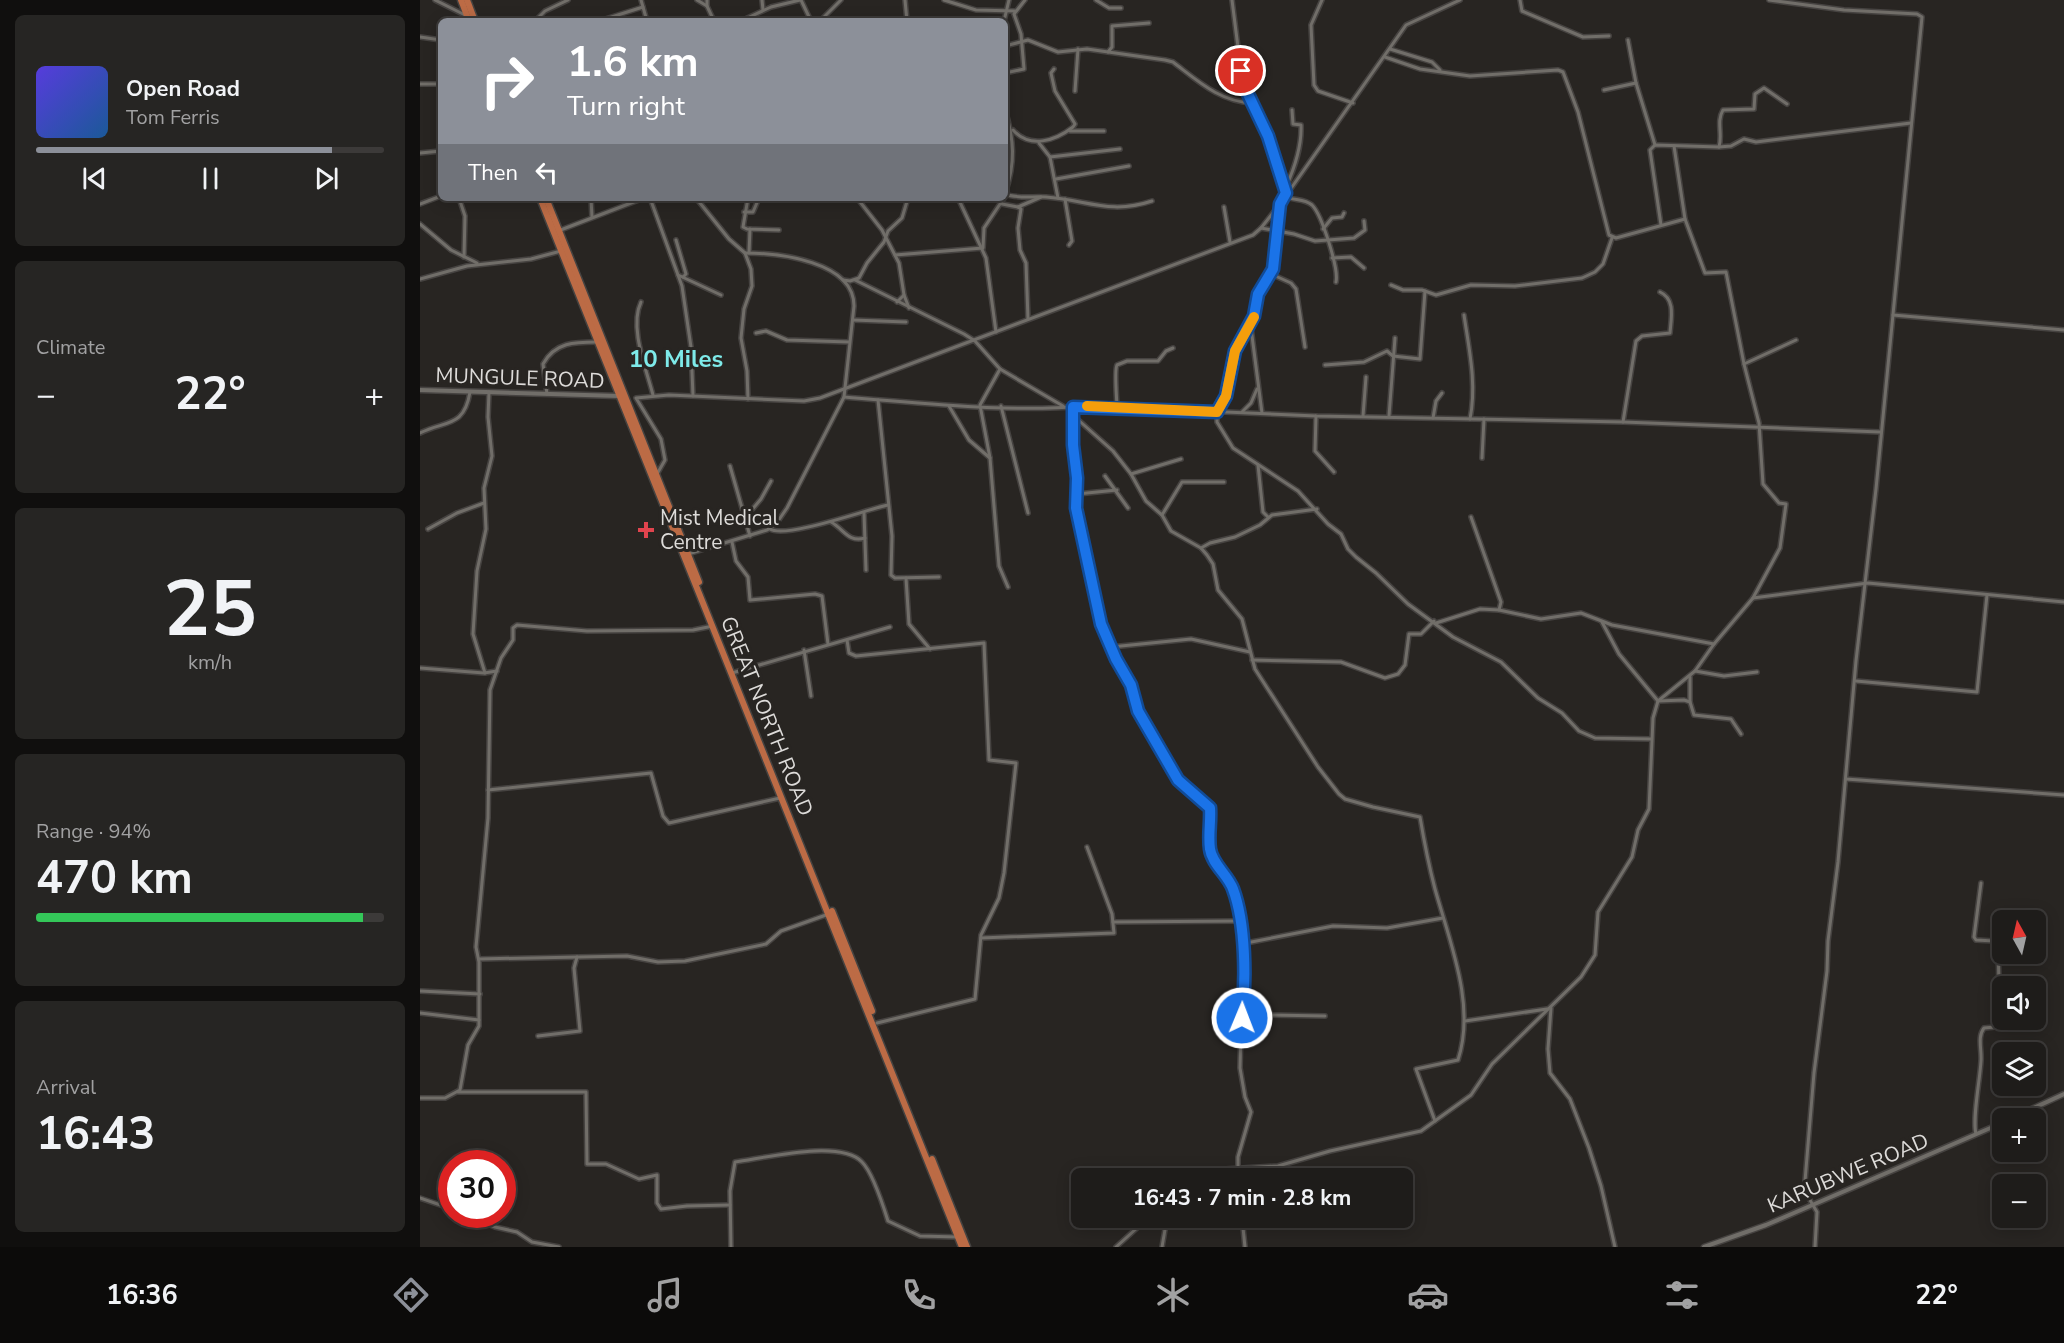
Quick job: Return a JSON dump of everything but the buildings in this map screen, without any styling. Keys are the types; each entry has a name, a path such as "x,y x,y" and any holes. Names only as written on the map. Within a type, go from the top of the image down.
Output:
{"highway":[{"path":"461,0 468,18"},
{"path":"467,0 475,18"},
{"name":"GREAT NORTH ROAD","path":"543,201 657,474 713,626 734,672 782,798 962,1247"},
{"name":"GREAT NORTH ROAD","path":"556,232 561,251 597,342 734,672 967,1247"}],"street":[{"path":"435,0 466,18"},
{"path":"538,18 545,10 568,0"},
{"path":"641,0 647,18"},
{"path":"697,0 707,6"},
{"path":"707,0 713,18"},
{"path":"762,0 763,10"},
{"path":"748,18 763,10 801,0 810,18"},
{"path":"823,18 841,0"},
{"path":"905,0 907,18"},
{"path":"944,0 976,10 1006,11 1015,11 1025,0"},
{"path":"1005,18 1009,0"},
{"path":"1096,0 1109,8 1121,8"},
{"path":"1232,0 1240,65 1286,187"},
{"path":"1322,0 1311,25 1314,85 1318,90 1353,103"},
{"path":"657,474 665,460 661,440 636,398 693,396 804,401 844,390 1253,235 1280,204 1410,23 1460,0"},
{"path":"1520,0 1522,11 1544,21 1583,36 1609,36"},
{"path":"1769,0 1844,10 1920,15 1893,315 1806,1170 1807,1195 1817,1212 1815,1247"},
{"path":"608,18 643,7"},
{"path":"1008,72 1024,69 1022,42 1015,11"},
{"path":"1108,52 1112,47 1112,26 1149,23"},
{"path":"420,37 438,40"},
{"path":"1628,40 1636,83 1655,145"},
{"path":"1008,45 1033,41 1058,52 1078,50 1108,52 1173,62 1215,93 1236,101 1253,103"},
{"path":"1390,49 1432,63 1441,70"},
{"path":"1076,91 1078,50"},
{"path":"1385,57 1420,69 1441,70 1470,76 1558,70 1563,72 1578,112 1612,238 1603,264 1595,272 1582,278 1515,286 1471,285 1436,295 1425,291 1403,290 1391,285"},
{"path":"1013,130 1025,140 1039,143 1068,130 1075,124 1051,81 1051,73 1054,69"},
{"path":"1604,90 1636,83"},
{"path":"420,84 438,84"},
{"path":"1719,147 1721,139 1719,118 1723,110 1754,109 1755,94 1764,88 1786,104"},
{"path":"1285,195 1298,157 1302,132 1302,125 1293,124 1292,110"},
{"path":"1008,117 1013,130 1014,150 1008,180"},
{"path":"1661,225 1650,150 1655,145 1731,146 1744,139 1756,142 1911,123"},
{"path":"1068,130 1104,131"},
{"path":"1039,143 1050,157 1058,198"},
{"path":"1252,1168 1278,1166 1343,1148 1422,1131 1471,1095 1492,1064 1581,977 1593,961 1598,912 1632,857 1636,835 1650,806 1651,739 1653,718 1658,701 1695,671 1714,644 1753,598 1780,548 1786,504 1779,503 1774,494 1764,488 1759,421 1744,364 1726,272 1705,273 1685,219 1674,146"},
{"path":"1050,157 1120,149"},
{"path":"420,153 438,151"},
{"path":"1056,179 1129,165"},
{"path":"1285,195 1312,205 1328,241 1338,274 1336,282"},
{"path":"1008,196 1042,196 1100,207 1132,206 1152,201"},
{"path":"1001,204 1018,207 1042,196"},
{"path":"420,204 438,197"},
{"path":"1065,199 1072,241 1069,245"},
{"path":"460,201 465,216 464,257"},
{"path":"591,201 592,218"},
{"path":"556,232 636,201"},
{"path":"651,201 678,275 691,347 693,396"},
{"path":"698,201 729,239 747,253 802,258 843,280 855,280 947,324 975,341 1000,369 1064,407"},
{"path":"747,201 743,227 779,230"},
{"path":"744,212 753,212 758,201"},
{"path":"859,201 886,238 895,255 901,268 904,296 910,308"},
{"path":"855,280 886,238 888,231 902,219 907,201"},
{"path":"960,201 983,248 989,269 996,332"},
{"path":"983,248 984,228 1002,201"},
{"path":"1262,413 1251,331 1258,294 1271,274 1280,204"},
{"path":"1018,207 1021,209 1018,228 1020,250 1026,263 1028,319"},
{"path":"1224,207 1230,242"},
{"path":"1323,229 1332,218 1342,217 1344,213"},
{"path":"1612,238 1644,232 1685,219"},
{"path":"1261,228 1270,232 1328,241 1360,236 1365,230 1364,221"},
{"path":"420,224 444,245 479,264"},
{"path":"748,399 747,371 741,338 752,279 747,253 750,229"},
{"path":"1270,232 1275,238"},
{"path":"676,240 686,268 683,277"},
{"path":"895,255 983,248"},
{"path":"420,279 479,264 531,259 561,251"},
{"path":"1332,258 1351,257 1364,268"},
{"path":"1271,274 1291,283 1296,289 1305,347"},
{"path":"678,275 721,295"},
{"path":"686,555 770,529 787,508 844,397 854,300 843,280"},
{"path":"1325,365 1365,362 1387,351 1393,356 1417,360 1422,356 1425,291"},
{"path":"1623,422 1638,338 1670,333 1671,304 1665,294 1660,292"},
{"path":"897,302 904,296"},
{"path":"641,302 637,313 636,334 642,349 653,396"},
{"path":"1464,315 1471,359 1473,404 1470,419"},
{"path":"1893,315 2064,330"},
{"path":"1253,319 1235,351 1226,396 1217,412 1217,422 1233,448 1298,491 1317,509 1328,524 1341,534 1348,549 1408,604 1435,622 1453,638 1501,662 1538,698 1562,713 1585,735 1595,738 1651,739"},
{"path":"853,320 906,322"},
{"path":"756,333 766,331 787,340 849,342"},
{"path":"1389,416 1395,338"},
{"path":"1744,364 1796,340"},
{"path":"547,394 543,364 553,351 571,343 597,342"},
{"path":"1117,409 1118,385 1114,370 1117,365 1126,361 1158,361 1166,351 1173,348"},
{"path":"1000,369 980,405 990,458 999,566 1008,587"},
{"path":"1364,416 1366,377"},
{"path":"1242,412 1251,403 1258,389"},
{"name":"MUNGULE ROAD","path":"420,390 619,396"},
{"path":"420,433 457,419 464,413 470,392"},
{"path":"485,673 473,633 477,571 486,529 484,488 492,456 488,417 489,392"},
{"path":"1433,418 1436,401 1442,393"},
{"path":"844,397 949,405 1623,422 1880,432"},
{"path":"878,400 892,536 891,573 895,578 939,577"},
{"path":"949,405 969,440 990,458"},
{"path":"1001,406 1028,513"},
{"path":"1073,407 1076,508 1087,552 1094,595 1111,647 1131,685 1138,711 1178,780 1210,808 1210,849 1232,887 1240,921 1242,944 1240,1068 1251,1117 1238,1156 1239,1168"},
{"path":"1316,416 1316,451 1334,472"},
{"path":"1075,417 1097,434 1131,474 1146,501 1162,515 1171,531 1201,548 1213,564 1218,590 1242,619 1252,660 1260,679 1318,768 1339,794 1345,799 1420,817 1443,918 1454,951 1465,1021 1458,1060 1416,1069 1435,1121"},
{"path":"1482,458 1485,419"},
{"path":"1131,474 1181,459"},
{"path":"1258,465 1263,512 1268,517"},
{"path":"730,466 750,536"},
{"path":"1105,476 1128,508"},
{"path":"745,518 761,499 771,481"},
{"path":"1162,515 1182,482 1224,482"},
{"path":"1077,494 1117,490"},
{"path":"428,529 457,513 484,503"},
{"path":"770,529 782,532 864,513 868,509 888,505"},
{"path":"1201,548 1210,543 1235,537 1260,525 1268,517 1317,509"},
{"path":"864,513 866,570"},
{"path":"1471,517 1501,602 1499,610"},
{"path":"829,521 845,536 854,539 865,538"},
{"path":"732,542 736,561 748,577 750,600 815,594 822,596 828,644"},
{"path":"906,578 909,624 931,650"},
{"path":"1753,598 1865,583 2064,602"},
{"path":"1856,681 1977,692 1987,595"},
{"path":"1252,660 1341,662 1385,678 1398,674 1405,665 1409,634 1426,631 1435,622 1470,610 1499,610 1541,619 1581,613 1589,614 1602,621 1649,633 1667,634 1714,644"},
{"path":"1602,621 1618,654 1639,682 1658,701 1684,700 1690,702"},
{"path":"458,1092 464,1074 468,1045 478,1031 479,1020 479,959 476,936 487,829 490,690 501,658 513,640 513,628 517,626 587,631 693,630 713,626"},
{"path":"734,672 890,627"},
{"path":"1111,647 1191,639 1250,652"},
{"path":"847,640 849,653 853,656 985,644 989,760 1016,763 1000,895 981,938 975,999 877,1023"},
{"path":"804,650 811,696"},
{"path":"420,668 485,673 497,671"},
{"path":"1695,671 1724,676 1757,672"},
{"path":"1690,677 1690,702 1696,717 1731,719 1741,734"},
{"path":"488,790 651,772 663,816 669,823 782,798"},
{"path":"1846,779 2064,795"},
{"path":"981,938 1112,935 1113,922 1087,847"},
{"path":"1976,1135 1975,1123 1982,1051 1980,1034 1986,1027 1998,1026 2000,1021 1998,946 1994,941 1976,940 1974,937 1981,884"},
{"path":"479,959 627,956 658,962 692,960 766,944 781,931 829,914"},
{"path":"1242,944 1333,926 1387,928 1443,918"},
{"path":"1113,922 1240,921"},
{"path":"538,1036 580,1031 574,968 577,957"},
{"path":"420,991 480,994"},
{"path":"1465,1021 1549,1008"},
{"path":"1549,1008 1550,1073 1570,1099 1589,1148 1601,1186 1615,1247"},
{"path":"420,1013 479,1020"},
{"path":"1242,1018 1269,1015 1325,1016"},
{"path":"420,1098 445,1098 458,1092 586,1092 589,1146 586,1163 606,1164 639,1179 657,1175 657,1203 662,1209 730,1205"},
{"path":"2034,1108 2064,1094"},
{"name":"KARUBWE ROAD","path":"1704,1247 1812,1205 1992,1128"},
{"path":"731,1247 730,1191 736,1161 838,1150 853,1155 866,1167 888,1221 920,1236 958,1237"},
{"path":"420,1198 438,1204"},
{"path":"506,1228 518,1232 532,1242 559,1247"},
{"path":"1116,1247 1137,1228"},
{"path":"1162,1247 1165,1228"},
{"path":"1243,1228 1245,1247"}],"slow traffic":[{"path":"1087,406 1217,412 1226,396 1227,379 1235,351 1254,317"}],"place":[{"name":"Mist Medical Centre","path":"646,530"}],"district":[{"name":"10 Miles","path":"676,359"}],"route":[{"path":"1241,71 1248,94 1268,136 1278,170 1285,183 1286,193 1280,204 1273,269 1256,298 1253,319 1235,351 1227,379 1225,400 1217,412 1073,407 1075,417 1073,454 1077,478 1076,508 1087,552 1094,595 1106,637 1131,685 1138,711 1172,765 1178,780 1210,808 1208,834 1210,849 1214,861 1227,875 1240,918 1244,963 1242,1018"}]}
